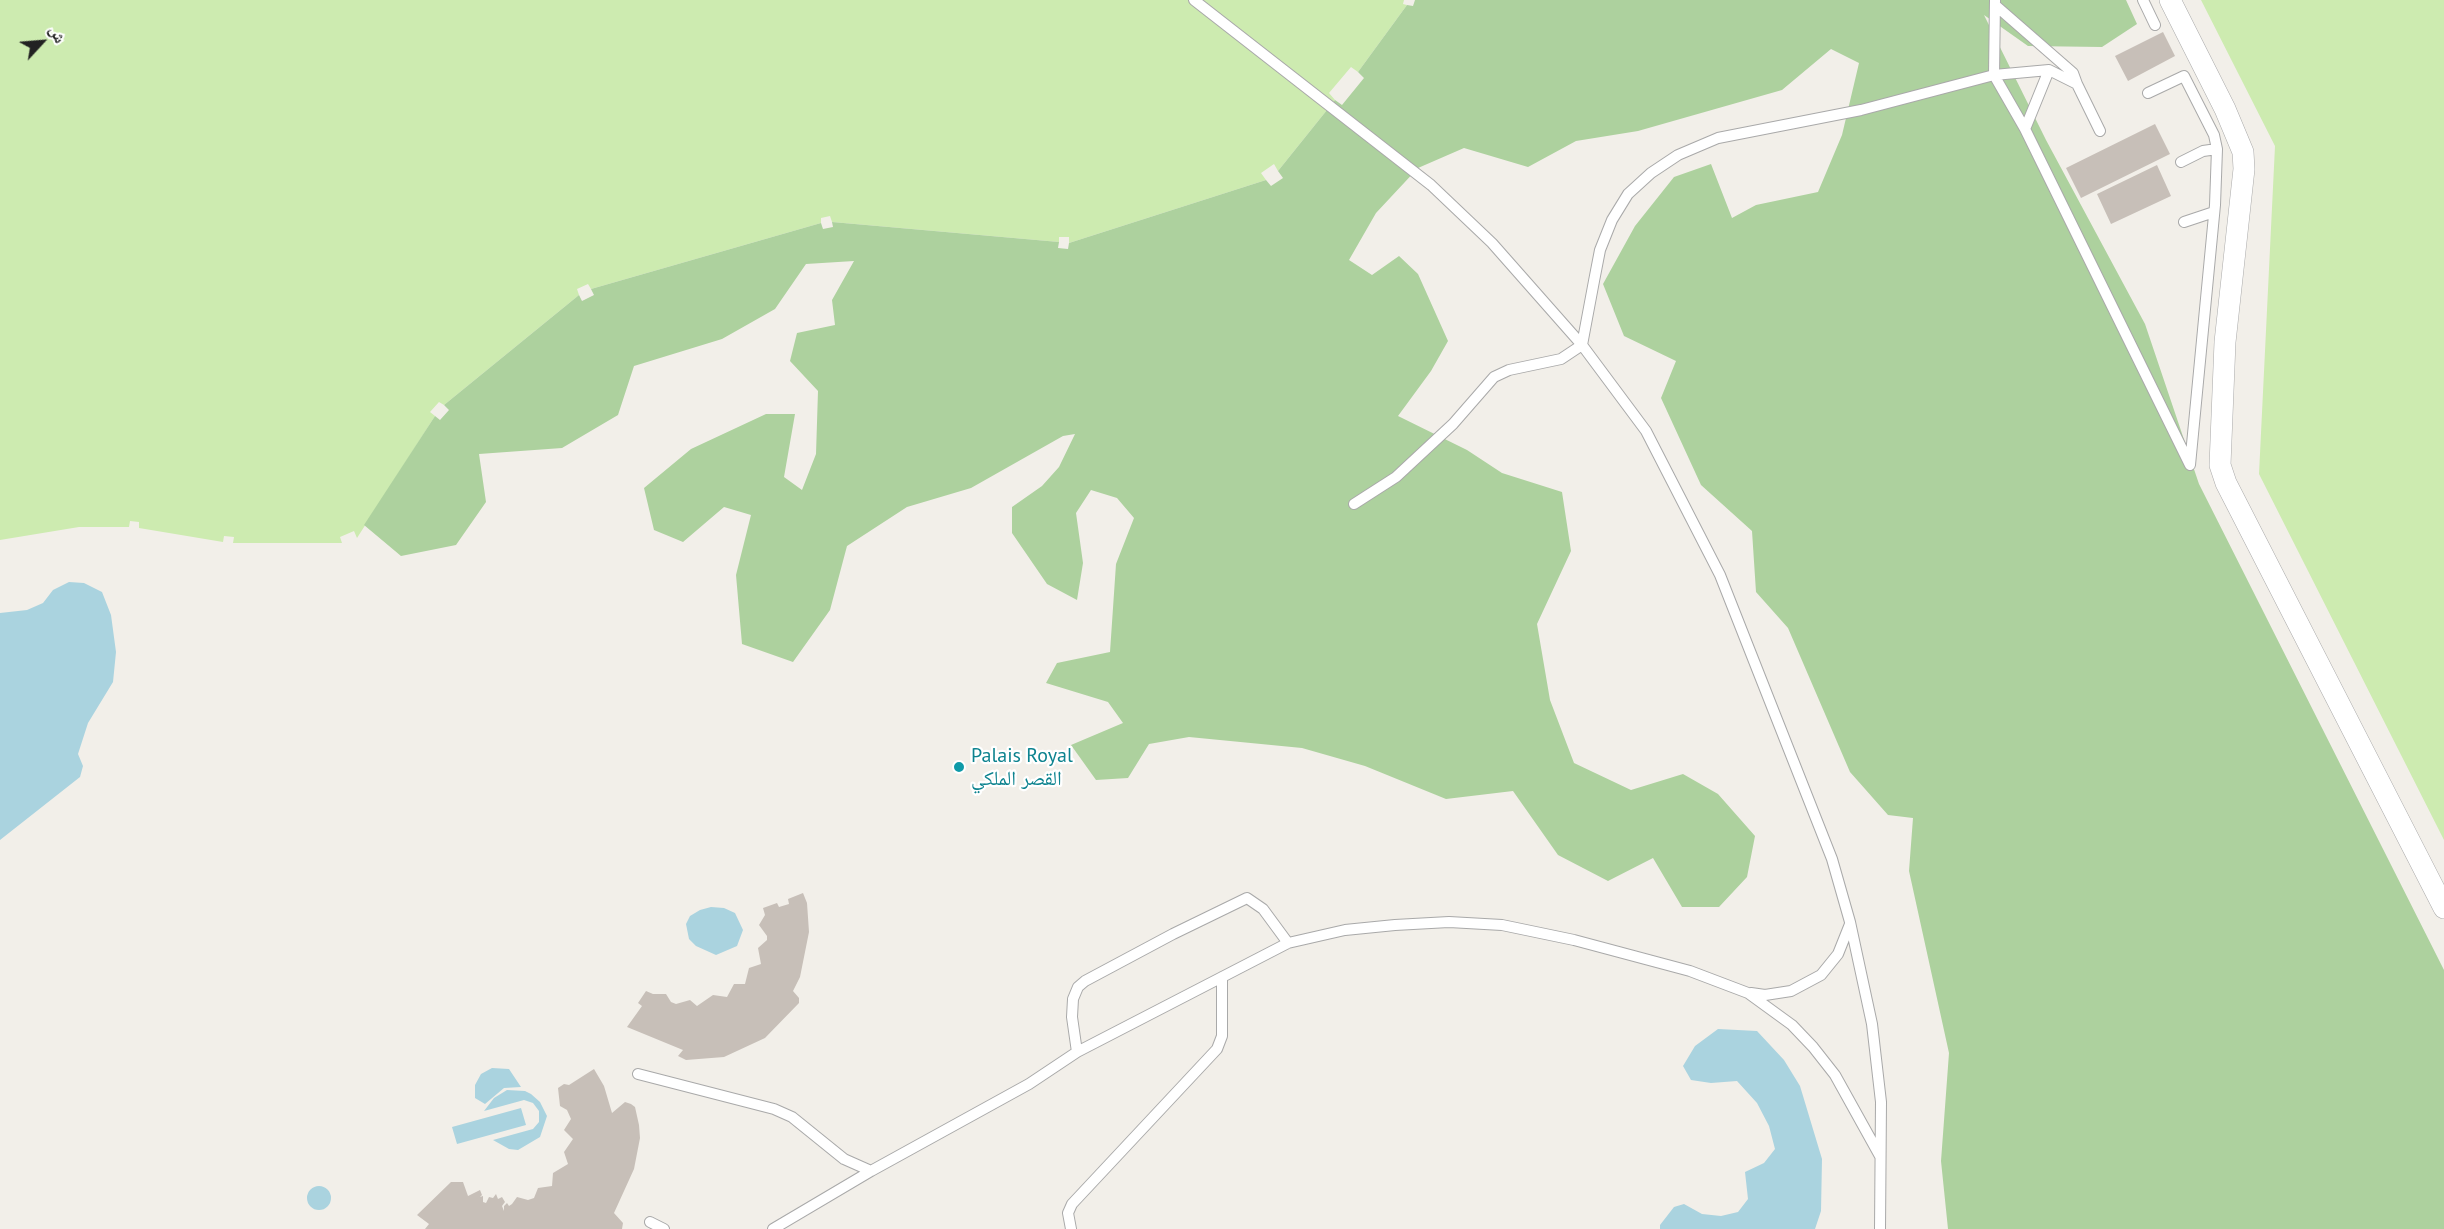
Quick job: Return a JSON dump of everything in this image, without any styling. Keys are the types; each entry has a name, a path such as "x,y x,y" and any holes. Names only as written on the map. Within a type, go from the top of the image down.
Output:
{"street":[{"path":"2170,0 2225,109 2243,152 2244,169 2225,342 2220,465 2226,483 2444,908"}],"lane":[{"path":"1194,0 1431,185 1492,243 1581,345 1646,432 1719,574 1832,860 1850,922 1872,1024 1881,1102 1880,1229"},
{"path":"2143,0 2155,25"},
{"path":"1995,2 1994,75 2025,129 2190,465 2214,212 2217,149 2214,135 2184,76 2148,93"},
{"path":"1995,2 2073,73 2100,131"},
{"path":"1354,504 1396,477 1453,424 1494,377 1518,368 1561,359 1581,345 1600,250 1612,220 1628,194 1651,173 1678,155 1718,138 1861,110 1994,75 2049,70 2077,84"},
{"path":"2025,129 2049,70"},
{"path":"2181,162 2203,151 2217,149"},
{"path":"2184,222 2214,212"},
{"path":"1077,1052 1072,1017 1073,999 1078,987 1084,981 1173,934 1247,898 1263,909 1288,943"},
{"path":"773,1229 871,1171 1029,1084 1077,1052 1288,943 1345,930 1395,925 1449,922 1502,925 1574,939 1634,958 1690,971 1748,993 1765,995 1791,991 1821,975 1839,954 1850,922"},
{"path":"1071,1229 1068,1213 1072,1204 1217,1049 1222,1030 1222,977"},
{"path":"1748,993 1792,1025 1813,1047 1835,1076 1880,1157"},
{"path":"638,1074 774,1109 792,1117 844,1159 871,1171"},
{"path":"650,1222 664,1229"}],"green space":[{"path":"0,0 1404,0 1403,4 1407,5 1358,72 1351,67 1329,93 1335,100 1278,171 1274,164 1261,173 1266,180 1069,243 1069,237 1059,237 1059,242 832,222 830,216 821,218 821,223 591,289 588,284 577,289 579,295 444,405 439,402 430,412 435,416 357,538 354,531 340,537 342,543 233,543 234,537 224,536 223,542 139,528 139,522 130,521 129,527 79,527 0,540"},
{"path":"1415,0 2126,0 2137,24 2102,47 2028,46 1984,15 2046,140 2145,324 2199,484 2444,970 2444,1229 1948,1229 1941,1161 1949,1053 1909,871 1913,818 1888,815 1850,772 1788,628 1756,592 1752,531 1701,485 1661,398 1676,361 1624,336 1603,284 1635,226 1674,177 1711,164 1732,218 1756,205 1818,192 1842,135 1859,63 1831,49 1782,90 1638,131 1576,141 1528,167 1464,148 1418,168 1376,213 1349,260 1372,275 1399,256 1418,274 1448,341 1431,371 1398,416 1467,450 1502,473 1562,492 1571,551 1537,624 1550,700 1574,763 1631,790 1683,774 1718,794 1755,836 1747,877 1719,907 1682,907 1653,858 1608,881 1558,855 1513,791 1446,799 1365,766 1302,748 1189,737 1149,744 1128,778 1096,780 1071,745 1123,723 1108,702 1046,683 1057,663 1110,652 1116,564 1134,518 1117,498 1091,490 1076,513 1083,563 1077,600 1047,584 1012,533 1012,507 1042,486 1059,467 1075,434 1063,436 971,488 907,507 847,546 830,610 793,662 742,644 736,575 751,515 724,507 683,542 654,530 644,488 691,449 766,414 795,414 784,477 802,490 816,454 818,391 790,361 797,333 835,325 832,300 854,261 806,264 775,309 722,339 634,366 618,415 562,448 479,454 486,502 456,545 401,556 364,525 435,416 440,420 449,410 444,405 579,295 582,301 594,295 591,289 821,223 823,229 833,227 832,222 1059,242 1058,248 1068,249 1069,243 1266,180 1271,186 1283,178 1278,171 1335,100 1342,105 1364,78 1358,72 1407,5 1413,6"},
{"path":"2201,0 2444,0 2444,840 2259,474 2275,146"}],"water":[{"path":"69,582 84,583 102,592 111,615 116,652 113,682 88,723 78,754 83,766 80,777 0,840 0,613 27,610 43,603 53,590"},
{"path":"711,907 724,908 735,913 743,930 737,946 716,955 696,946 689,939 686,924 690,916"},
{"path":"1718,1029 1757,1031 1784,1060 1800,1086 1822,1159 1821,1211 1815,1229 1660,1229 1660,1225 1674,1207 1684,1204 1702,1214 1721,1216 1738,1212 1748,1199 1745,1172 1764,1163 1775,1149 1769,1126 1757,1103 1737,1081 1711,1083 1691,1080 1683,1066 1695,1046"},
{"path":"492,1068 509,1069 521,1087 504,1088 485,1104 475,1098 475,1085 481,1074"},
{"path":"507,1090 525,1091 531,1094 540,1102 547,1116 540,1137 518,1150 509,1149 493,1140 533,1129 539,1122 539,1111 533,1103 524,1100 484,1111 494,1098"},
{"path":"521,1108 526,1125 457,1144 452,1127"},
{"path":"319,1186 328,1189 331,1198 328,1207 319,1210 310,1207 307,1198 310,1189"}],"building":[{"path":"2163,32 2175,56 2128,81 2115,56"},
{"path":"2155,124 2170,154 2081,198 2066,168"},
{"path":"2157,165 2171,196 2111,224 2097,194"},
{"path":"803,893 807,903 809,932 800,977 793,991 799,998 799,1003 765,1038 724,1057 686,1060 678,1056 683,1050 627,1027 642,1006 638,1003 646,991 653,994 666,994 671,1002 676,1004 690,1000 697,1006 713,995 727,997 734,984 745,984 749,968 761,964 758,948 767,940 767,936 759,925 765,915 763,908 777,903 779,907 789,904 788,899"},
{"path":"594,1069 604,1086 612,1113 625,1102 631,1104 635,1107 639,1125 640,1138 634,1169 614,1213 623,1223 622,1229 425,1229 429,1224 417,1215 451,1182 463,1182 468,1196 480,1190 482,1195 480,1197 483,1196 483,1202 486,1203 489,1197 493,1198 496,1194 498,1199 502,1197 505,1202 502,1206 504,1211 504,1206 507,1203 509,1206 512,1204 517,1197 528,1200 534,1198 538,1188 552,1186 553,1173 568,1164 564,1152 573,1139 564,1130 571,1119 567,1110 560,1106 558,1088 564,1084 569,1085"}],"place":[{"name":"Palais Royal القصر الملكي","path":"959,767"}]}
